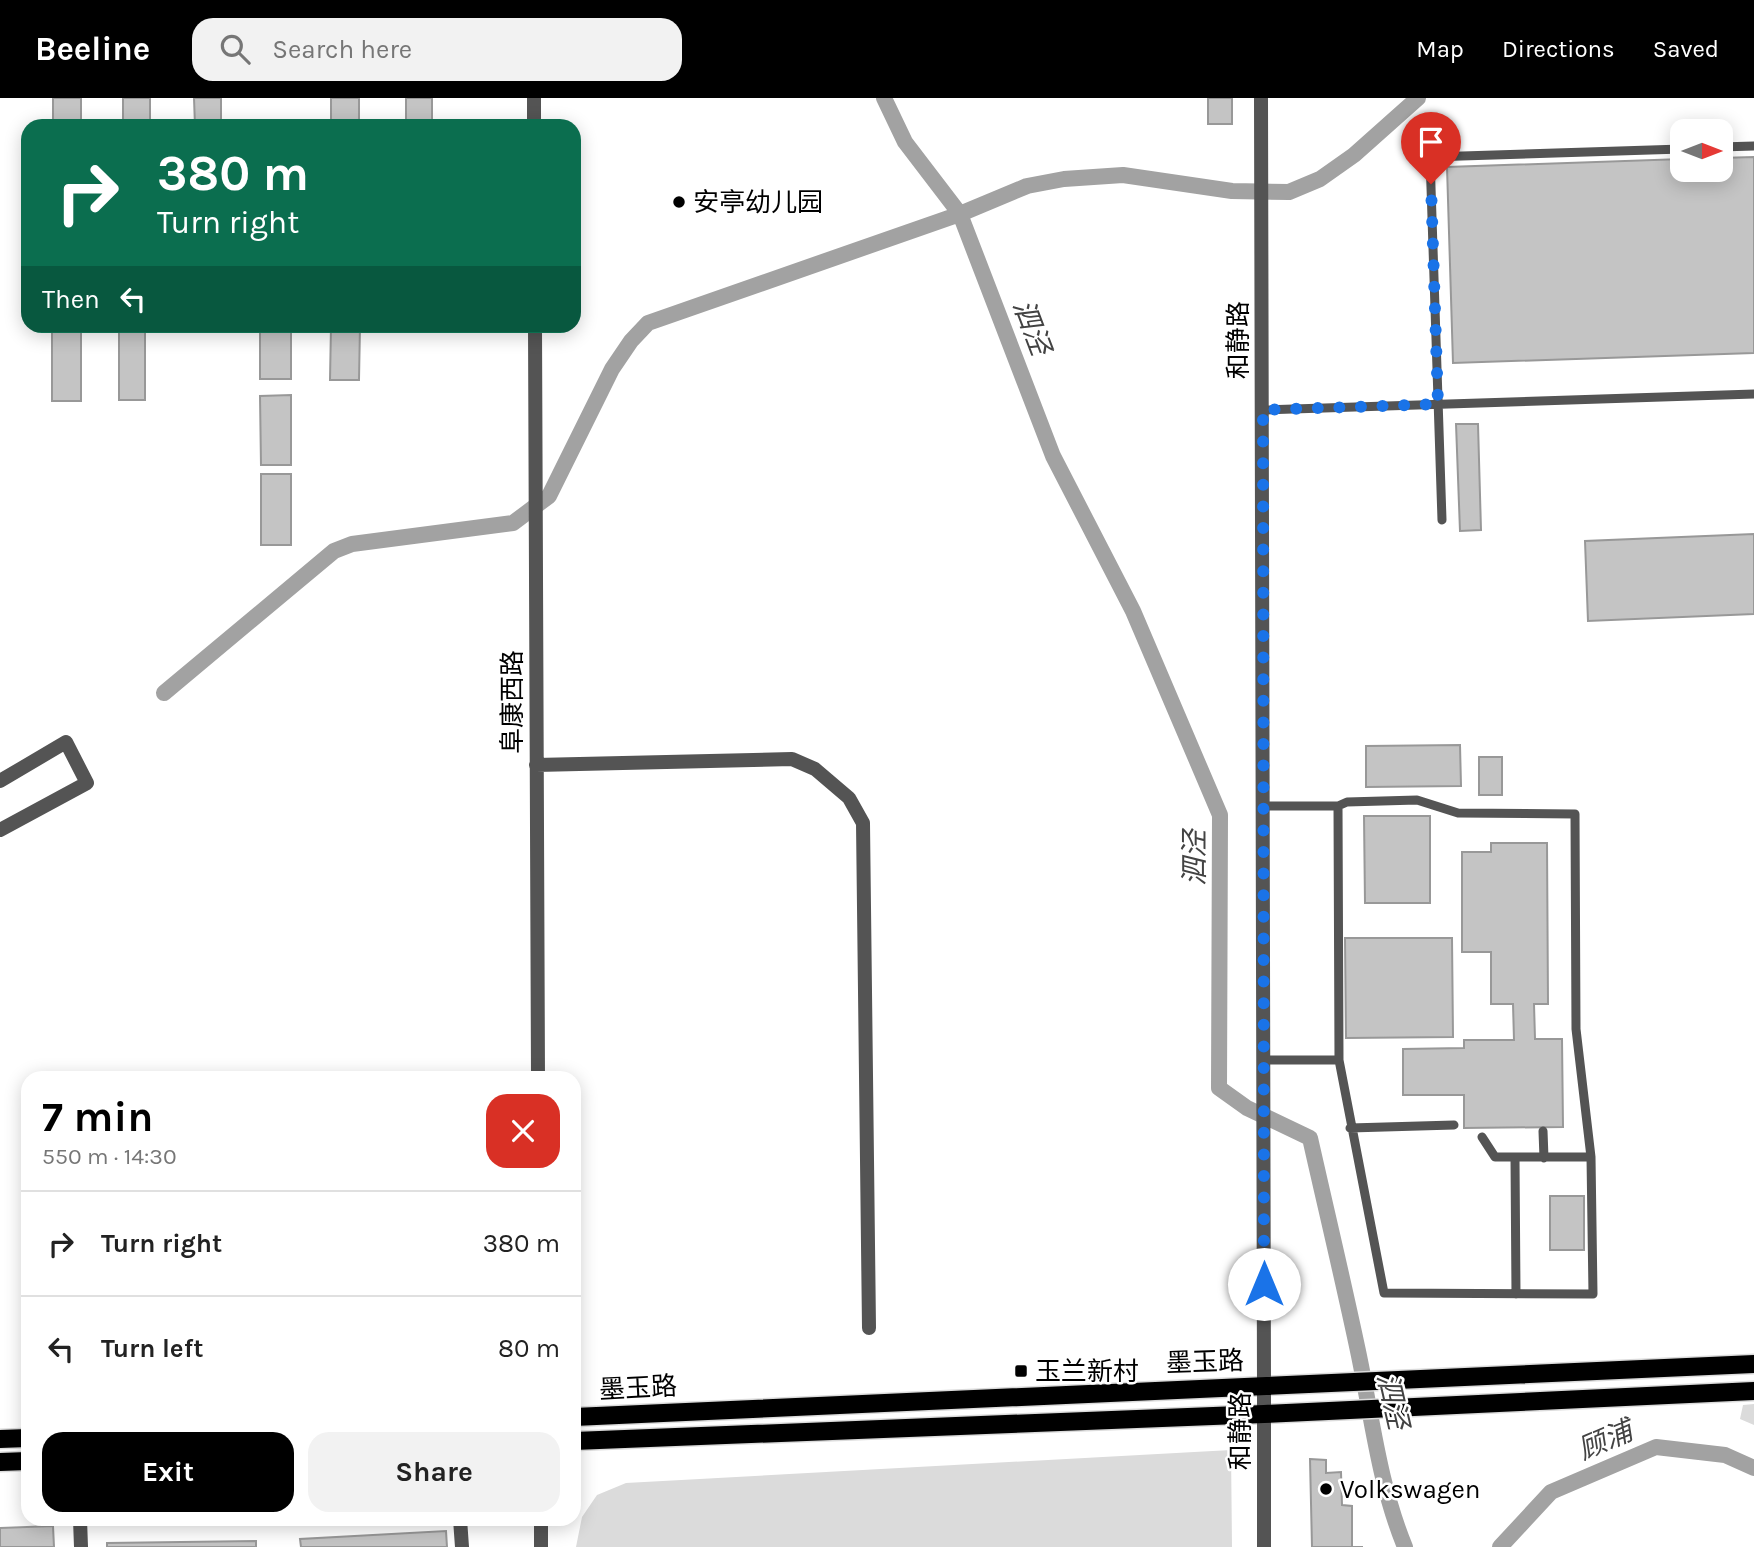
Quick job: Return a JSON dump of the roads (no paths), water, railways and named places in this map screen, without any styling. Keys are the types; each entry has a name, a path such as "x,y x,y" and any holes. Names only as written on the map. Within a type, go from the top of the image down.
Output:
{"main road":[{"name":"墨玉路","path":"581,1417 1754,1364"},
{"name":"墨玉路","path":"581,1441 1264,1414 1754,1391"},
{"path":"0,1439 21,1438"},
{"path":"0,1462 21,1461"}],"street":[{"path":"534,98 534,119"},
{"name":"和静路","path":"1261,98 1264,1547"},
{"name":"阜康西路","path":"535,333 538,1071"},
{"path":"0,781 66,742 87,783 0,830"},
{"path":"537,765 792,759 815,769 849,798 854,806 863,822 869,1328"},
{"path":"80,1526 80,1547"},
{"path":"460,1526 462,1547"},
{"path":"541,1526 541,1547"}],"lane":[{"path":"1733,147 1754,146"},
{"path":"1442,520 1430,157 1670,149"},
{"path":"1263,410 1754,394"},
{"path":"1263,806 1338,806 1347,802 1417,800 1458,813 1575,814 1576,1029 1591,1157 1593,1294 1384,1293 1339,1060 1338,806"},
{"path":"1264,1060 1339,1060"},
{"path":"1350,1128 1454,1125"},
{"path":"1543,1131 1544,1158"},
{"path":"1482,1137 1495,1157 1591,1157"},
{"path":"1515,1158 1516,1294"}],"waterway":[{"name":"泗泾","path":"884,98 905,142 960,214 1053,456 1133,611 1220,815 1219,1088 1247,1108 1310,1138 1352,1324 1382,1475 1405,1547"},
{"path":"164,693 334,551 352,544 513,523 549,496 612,369 631,341 648,323 960,214 1027,186 1064,179 1123,175 1232,191 1289,192 1320,179 1354,155 1418,98"},
{"name":"顾浦","path":"1500,1547 1551,1492 1656,1447 1725,1455 1754,1468"}],"place":[{"name":"安亭幼儿园","path":"679,202"},
{"name":"玉兰新村","path":"1021,1371"},
{"name":"Volkswagen","path":"1326,1489"}]}
